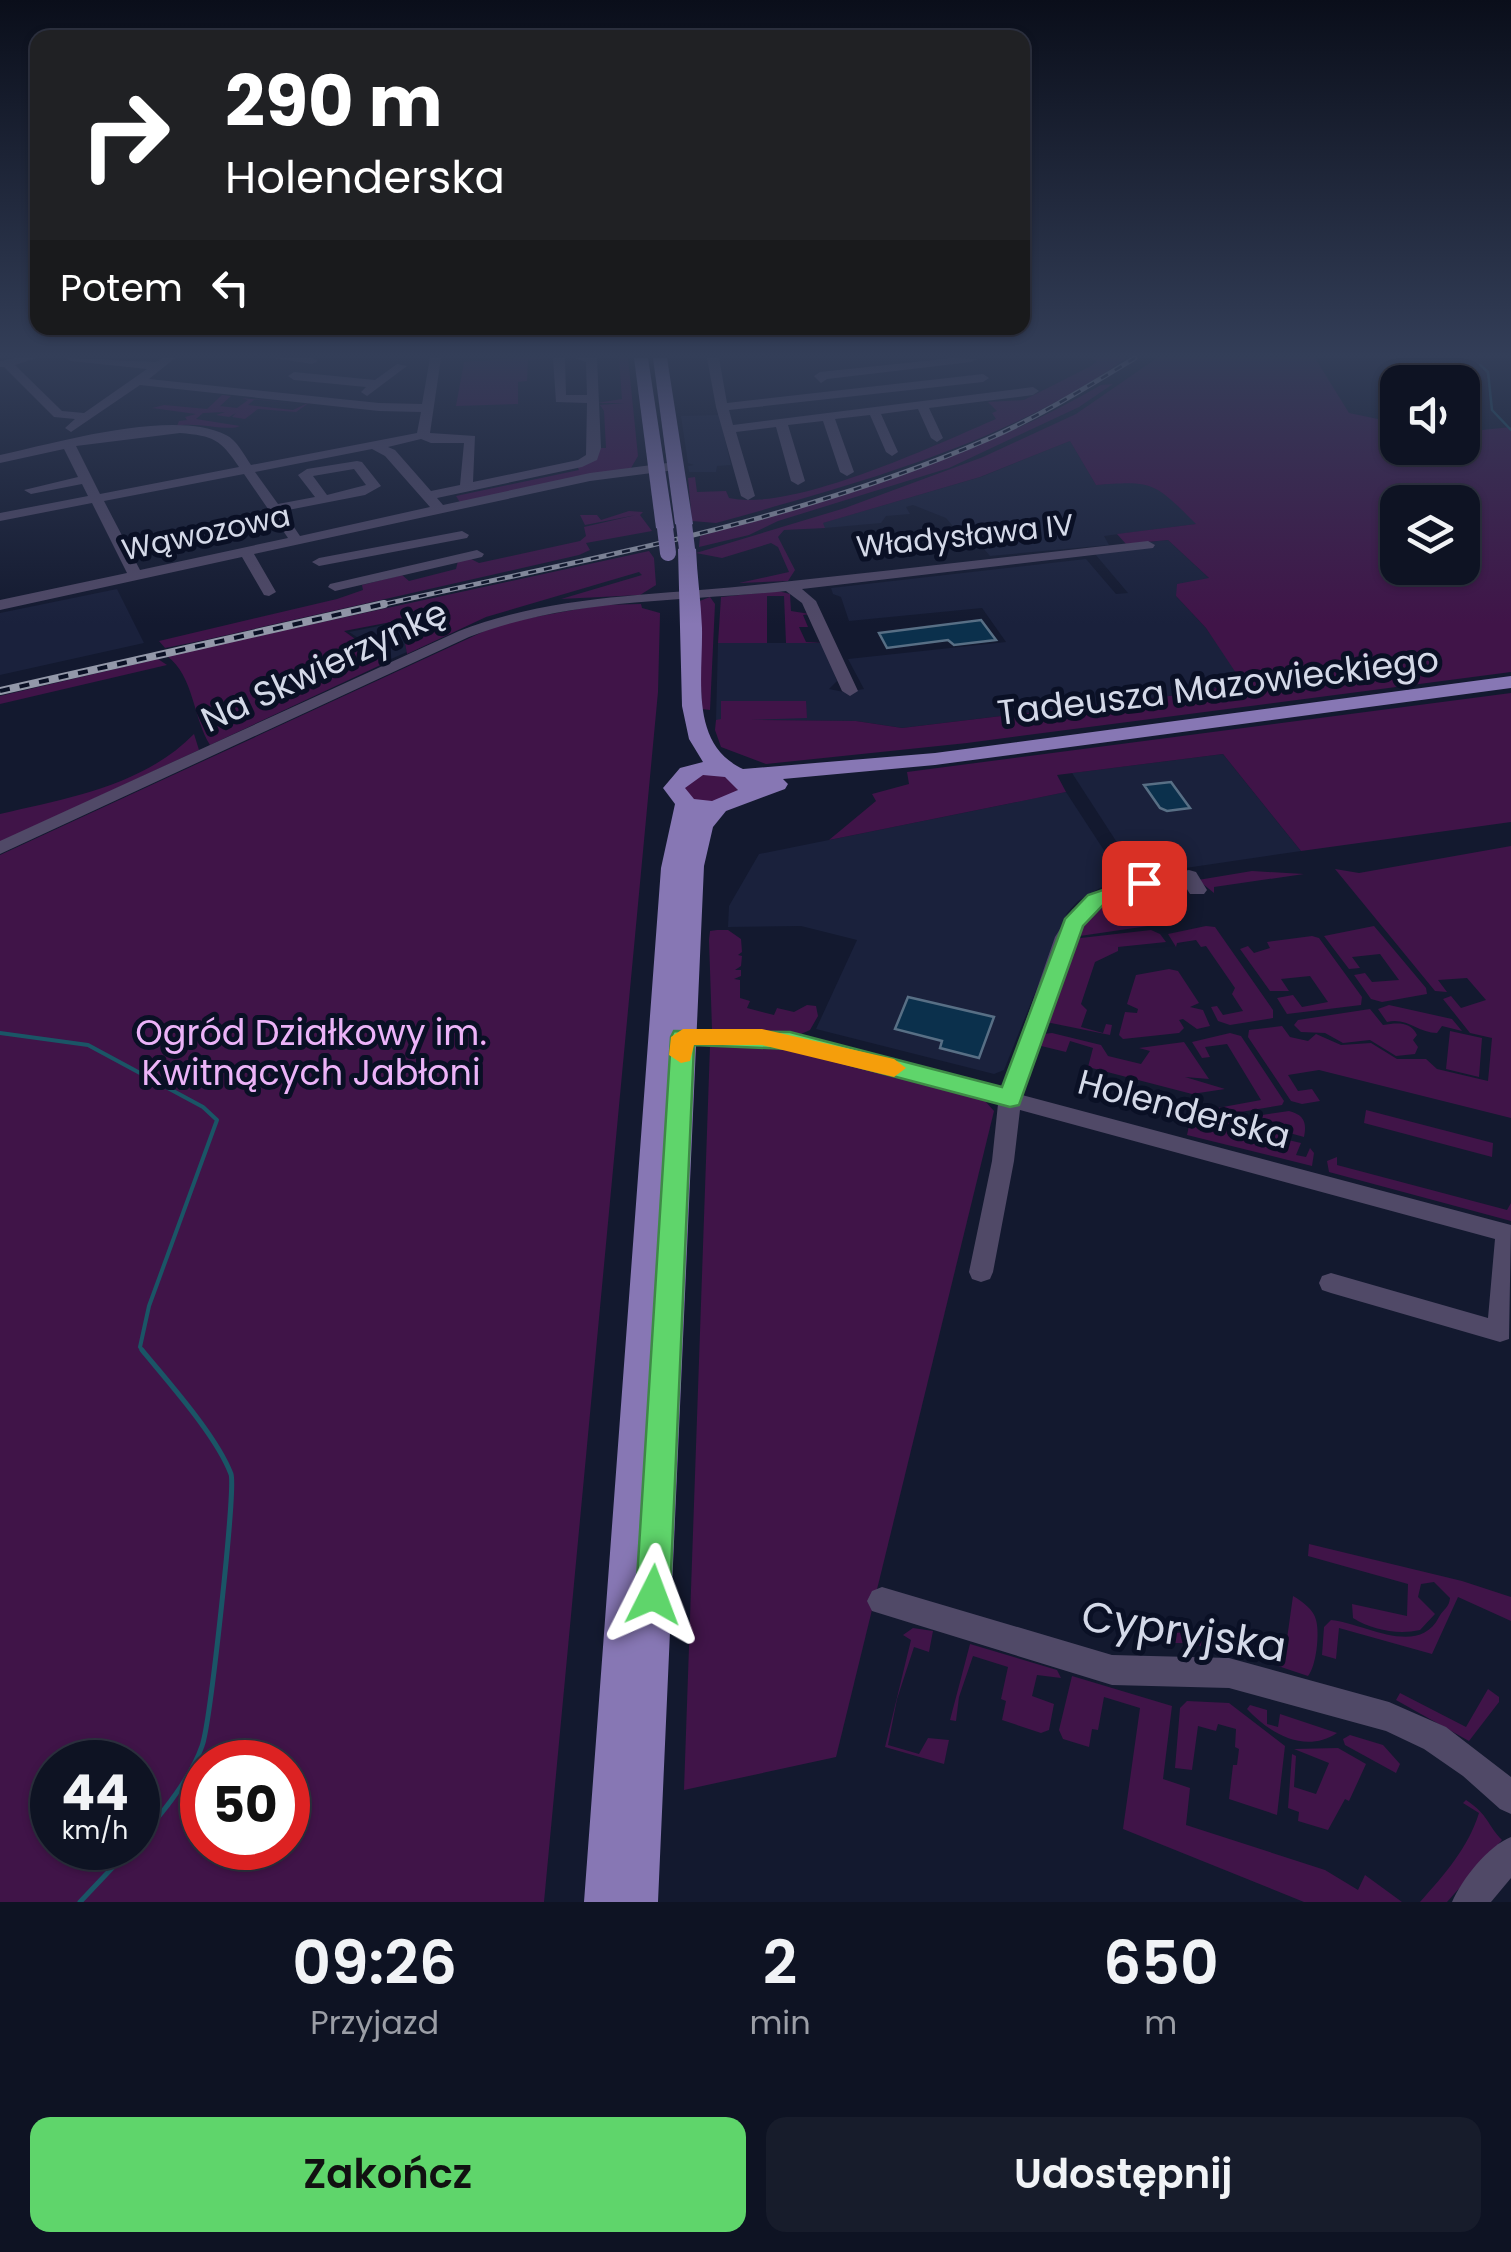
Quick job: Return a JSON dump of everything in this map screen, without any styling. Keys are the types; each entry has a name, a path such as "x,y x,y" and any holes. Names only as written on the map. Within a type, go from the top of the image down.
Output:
{"main road":[{"path":"662,447 667,466"},
{"path":"666,447 690,706 709,756 736,779 736,803 684,816"},
{"path":"637,1902 672,1037 672,868 684,816 674,788 688,772 690,758 674,703 681,597"},
{"name":"Tadeusza Mazowieckiego","path":"688,772 736,779 934,759 1511,682"},
{"path":"605,1902 672,1037 692,858 702,826 716,809"}],"street":[{"path":"0,458 65,447"},
{"path":"69,447 136,576"},
{"path":"232,447 336,589 477,554"},
{"path":"0,517 375,447"},
{"path":"380,447 440,510"},
{"path":"466,488 470,447"},
{"path":"428,496 588,460 596,447"},
{"path":"733,447 748,496"},
{"path":"787,447 798,481"},
{"path":"838,447 847,472"},
{"path":"890,447 892,452"},
{"name":"Wąwozowa","path":"0,605 608,474 667,466"},
{"path":"31,490 86,480"},
{"path":"276,509 323,500"},
{"path":"319,562 462,535"},
{"name":"Władysława IV","path":"681,597 1148,545"},
{"path":"246,552 269,592"},
{"path":"789,586 808,602 850,691"},
{"name":"Na Skwierzynkę","path":"0,848 495,620 560,603 681,597"},
{"path":"981,1272 1003,1161 1010,1098 1058,956 1079,914 1103,896 1144,883 1189,876 1198,890"},
{"name":"Holenderska","path":"672,1037 790,1040 1509,1234"},
{"path":"1331,1284 1500,1332 1509,1234"},
{"name":"Cypryjska","path":"882,1602 1112,1670 1229,1673 1390,1717 1435,1738 1474,1764 1511,1798"},
{"path":"1469,1902 1511,1852"}],"shaded area":[{"path":"686,447 727,447 731,465 717,466 716,472 689,472 688,466 694,465 688,463"},
{"path":"1056,447 1073,447 1096,485 1138,481 1150,485 1164,492 1197,524 1104,536 1109,545 990,556 973,536 962,537 946,518 913,505 906,507 910,514 886,516 881,523 825,528 822,523 981,477"},
{"path":"1168,540 1210,579 1176,596 1206,628 1237,672 1211,691 902,728 856,721 716,720 718,643 823,643 837,681 829,689 844,692 864,689 848,659 1006,642 982,608 849,621 841,597 833,594 831,588 1086,559 1116,594 1128,593 1095,554 1126,544"},
{"path":"117,589 144,643 0,675 0,613"},
{"path":"413,619 422,634 405,643 407,652 391,659 349,632"},
{"path":"1223,754 1301,851 1138,875 1072,773"},
{"path":"1066,792 1124,881 1100,888 1067,913 1004,1070 994,1074 816,1029 857,940 801,926 728,927 729,906 759,854"}],"green space":[{"path":"637,447 638,456 631,468 461,504 456,496 579,470 577,466 599,448"},
{"path":"932,447 958,447 822,493 716,523 692,521 688,478 695,477 697,492 726,491 729,498 756,500 825,486"},
{"path":"975,447 994,447 949,468 778,521 749,535 699,547 700,536"},
{"path":"1005,447 1056,447 980,477 823,523 825,528 784,530 778,537 795,570 788,581 739,583 789,572 778,547 771,543 722,558 696,553 845,508"},
{"path":"1073,447 1380,447 1380,465 1480,465 1480,447 1511,447 1511,672 967,743 766,764 721,747 715,730 716,720 721,719 721,701 806,701 807,718 751,720 856,721 902,728 1211,691 1236,673 1206,628 1176,596 1177,584 1209,578 1168,540 1126,544 1117,534 1196,524 1162,492 1130,483 1096,485"},
{"path":"629,511 643,512 640,515 652,531 586,543 590,550 579,555 205,640 165,648 159,641 337,599 363,590 362,585 402,575 409,581 456,569 458,561 469,558 479,563 580,541 586,536 584,527 636,515 585,525 580,515 597,515 601,520"},
{"path":"649,551 654,558 656,585 640,595 561,599 642,575 639,572 486,617 407,654 405,643 422,634 412,618 344,631 387,662 210,745 183,675 167,656"},
{"path":"778,591 790,594 791,611 810,614 803,615 808,627 799,627 806,642 823,643 786,643 784,596 767,596 767,643 718,643 721,597"},
{"path":"710,597 715,604 710,710 702,709 697,602"},
{"name":"Ogród Działkowy im. Kwitnących Jabłoni","path":"641,604 642,608 660,613 658,692 544,1902 0,1902 0,855 502,623 600,605"},
{"path":"158,659 167,665 0,704 0,696"},
{"path":"1511,693 1511,822 1301,851 1223,754 1057,775 1066,792 829,840 876,801 872,794 909,784 907,772"},
{"path":"194,734 199,750 0,842 0,814 128,778 174,752"},
{"path":"701,773 721,773 738,788 736,793 710,803 691,799 683,788"},
{"path":"1511,846 1511,1118 1319,1070 1288,1075 1298,1091 1312,1089 1320,1101 1291,1101 1248,1037 1249,1030 1282,1026 1290,1037 1308,1041 1316,1034 1341,1045 1371,1043 1397,1059 1426,1059 1437,1069 1488,1081 1492,1038 1470,1033 1443,999 1451,996 1461,1008 1486,1000 1467,978 1438,980 1447,992 1435,991 1335,869 1359,873"},
{"path":"1252,871 1304,874 1214,887 1214,893 1198,880"},
{"path":"1131,890 1148,926 1073,937 1087,914"},
{"path":"1374,926 1427,994 1382,1002 1371,999 1354,975 1365,973 1372,982 1399,980 1380,954 1352,957 1360,968 1349,969 1324,936"},
{"path":"1215,927 1273,1010 1273,1018 1230,1025 1218,1021 1211,1007 1217,1006 1223,1015 1243,1011 1232,994 1235,988 1206,946 1201,947 1196,940 1177,943 1176,947 1168,934"},
{"path":"728,930 741,939 741,966 735,970 741,970 741,976 734,979 740,980 740,998 750,1001 747,1008 774,1015 777,1008 794,1012 807,1005 816,1006 818,1016 810,1030 801,1034 712,1029 710,931"},
{"path":"1151,930 1166,942 1118,947 1118,951 1095,962 1081,1004 1087,1010 1081,1027 1103,1033 1106,1024 1112,1025 1110,1035 1046,1022 1072,939"},
{"path":"1319,938 1362,997 1361,1005 1287,1014 1277,998 1293,995 1302,1007 1328,1002 1310,976 1281,979 1289,991 1270,991 1240,949 1248,946 1254,953 1270,948 1267,942"},
{"path":"1178,971 1199,1003 1190,1007 1203,1010 1210,1026 1197,1029 1183,1019 1179,1020 1184,1028 1179,1033 1123,1039 1119,1035 1125,1012 1137,1013 1138,1009 1127,1004 1136,975"},
{"path":"1389,1005 1452,1019 1462,1031 1442,1026 1437,1033 1401,1022 1387,1022 1378,1009"},
{"path":"1370,1009 1383,1025 1403,1024 1414,1030 1417,1035 1413,1040 1418,1047 1415,1054 1396,1056 1370,1040 1343,1043 1325,1033 1301,1032 1294,1025 1298,1020"},
{"path":"1450,1031 1482,1038 1479,1077 1446,1069"},
{"path":"1230,1033 1241,1036 1284,1101 1282,1105 1216,1116 1212,1109 1261,1100 1227,1044 1205,1047 1210,1057 1202,1058 1192,1042"},
{"path":"1043,1034 1101,1045 1108,1056 1141,1064 1150,1051 1139,1048 1184,1042 1209,1079 1185,1077 1225,1089 1192,1094 1088,1067 1093,1048 1070,1041 1066,1052 1037,1045"},
{"path":"710,1046 778,1046 985,1101 994,1111 836,1757 684,1790"},
{"path":"1366,1110 1493,1143 1492,1157 1364,1123"},
{"path":"1289,1111 1303,1120 1304,1137 1286,1132 1284,1139 1301,1143 1296,1155 1306,1157 1310,1148 1314,1153 1312,1166 1187,1135 1189,1126"},
{"path":"1337,1157 1337,1165 1507,1210 1511,1203 1511,1221 1329,1172 1327,1161"},
{"path":"1309,1544 1462,1581 1511,1597 1511,1621 1458,1597 1432,1654 1339,1628 1336,1659 1322,1655 1324,1627 1331,1620 1390,1635 1418,1635 1430,1629 1450,1598 1434,1582 1421,1584 1418,1597 1435,1614 1420,1630 1394,1632 1368,1626 1353,1618 1352,1604 1407,1616 1408,1584 1308,1556"},
{"path":"1293,1596 1310,1609 1316,1620 1316,1650 1308,1676 1275,1665 1276,1658 1284,1660"},
{"path":"913,1628 933,1631 929,1652 914,1647 897,1699 888,1745 919,1754 928,1738 949,1740 944,1764 885,1747 911,1640 903,1635"},
{"path":"1192,1632 1247,1649 1243,1657 1188,1643 1149,1643 1148,1638 1152,1634"},
{"path":"970,1644 1057,1670 1061,1678 1037,1675 1032,1696 1054,1704 1049,1730 1041,1733 1002,1720 1006,1701 1001,1699 1008,1667 973,1656 959,1697 956,1721 950,1720"},
{"path":"1072,1676 1172,1706 1163,1779 1190,1788 1186,1825 1325,1870 1358,1890 1365,1875 1402,1902 1304,1902 1123,1829 1140,1708 1104,1697 1098,1730 1092,1729 1089,1747 1063,1739 1059,1730"},
{"path":"1488,1689 1499,1697 1499,1702 1469,1741 1396,1700 1400,1693 1466,1727"},
{"path":"1187,1701 1229,1703 1285,1746 1277,1815 1229,1799 1239,1749 1235,1747 1236,1729 1218,1724 1216,1731 1198,1726 1192,1770 1175,1768 1180,1708"},
{"path":"1250,1705 1267,1710 1267,1724 1278,1727 1280,1714 1337,1733 1313,1742 1289,1738 1256,1718 1247,1709"},
{"path":"1350,1735 1383,1745 1400,1764 1396,1773 1345,1745 1343,1739"},
{"path":"1338,1748 1366,1764 1349,1801 1345,1799 1328,1830 1298,1821 1299,1812 1288,1808 1292,1754 1296,1756 1294,1787 1316,1794 1329,1763 1294,1749"},
{"path":"1466,1800 1479,1810 1502,1840 1447,1902 1420,1902 1469,1838 1479,1813 1463,1803"}],"building":[{"path":"981,620 996,640 954,645 948,640 887,648 879,633"},
{"path":"1171,782 1190,808 1160,808 1144,785"},
{"path":"908,997 994,1017 979,1058 940,1048 942,1041 895,1029"}],"waterway":[{"path":"0,1033 88,1045 203,1107 217,1120 149,1306 142,1350"},
{"path":"142,1350 215,1443 231,1474 232,1489 206,1729 197,1759 160,1815"},
{"path":"80,1902 110,1870"}],"railway":[{"path":"372,607 762,517 914,469 969,447"},
{"path":"0,691 384,604"}],"slow traffic":[{"path":"681,1055 683,1037 762,1037 790,1040 894,1068"}],"route":[{"path":"653,1595 683,1037 790,1040 1010,1098 1065,938 1079,914 1114,891 1144,883"}]}
